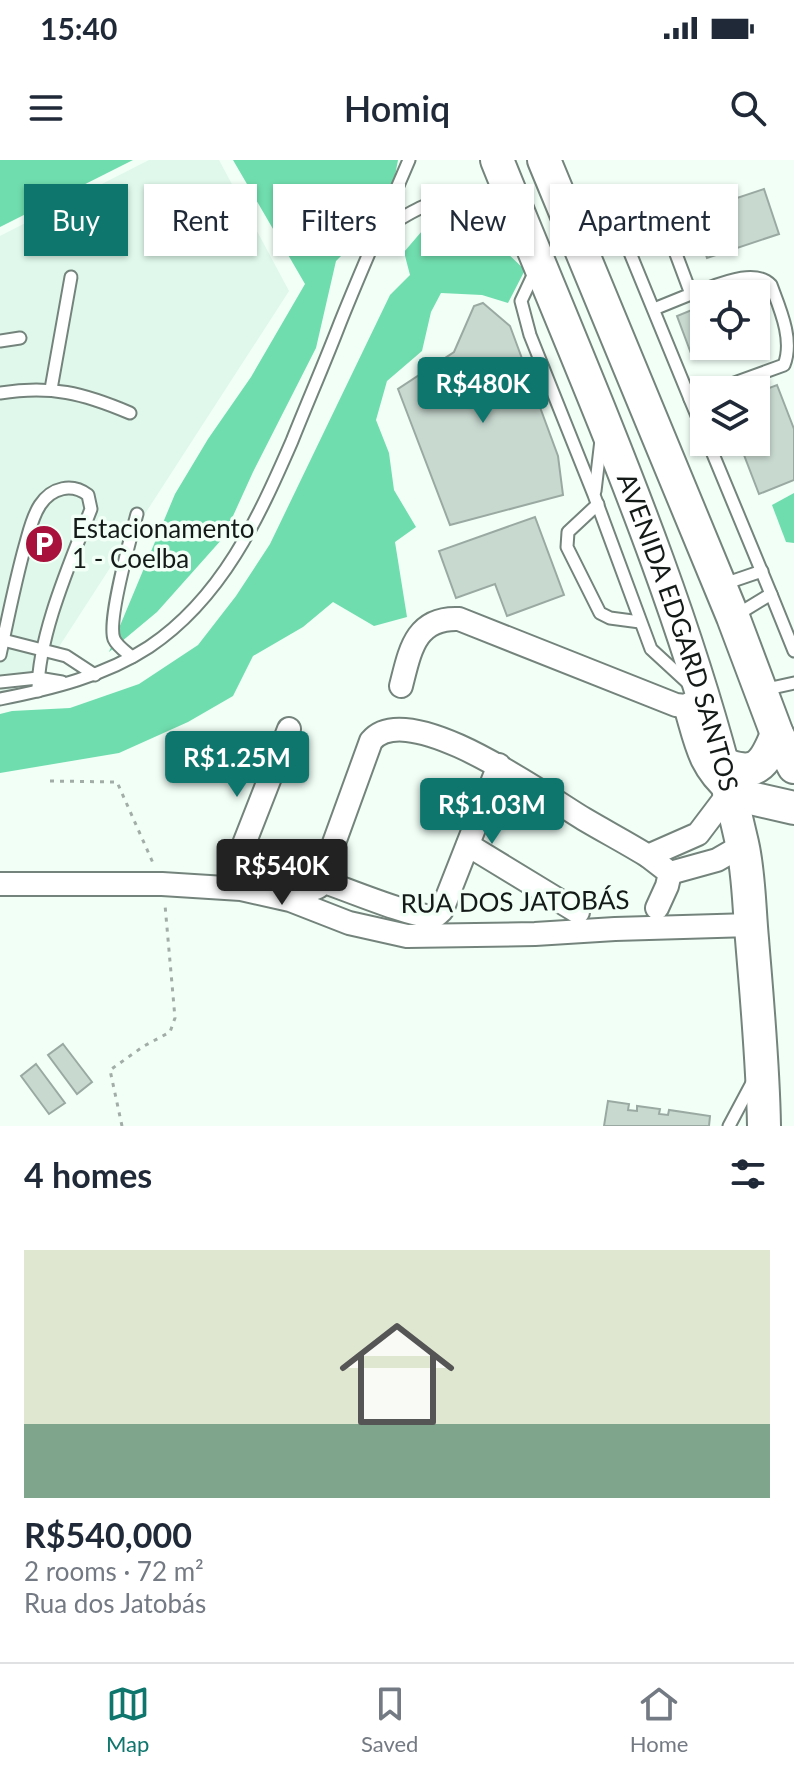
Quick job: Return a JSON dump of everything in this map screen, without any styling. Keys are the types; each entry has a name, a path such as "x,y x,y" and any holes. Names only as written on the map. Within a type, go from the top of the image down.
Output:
{"main road":[{"name":"AVENIDA EDGARD SANTOS","path":"497,160 507,184"},
{"name":"AVENIDA EDGARD SANTOS","path":"544,160 733,617 777,734 794,767"},
{"name":"AVENIDA EDGARD SANTOS","path":"534,253 604,420 668,589 694,701 725,778 743,845 763,1064 764,1126"},
{"path":"725,778 738,770 759,766 767,757 777,734"},
{"path":"725,778 794,808"},
{"path":"743,845 762,819 780,814 794,816"}],"street":[{"path":"401,686 412,649 426,627 445,619 459,619 676,705 694,701"},
{"path":"289,729 244,844 242,859 246,867 300,889 312,890 322,881 371,741 382,731 393,729 427,734 499,765 648,856 670,873"},
{"path":"322,881 408,910 437,916 499,765"},
{"path":"648,856 698,834 725,778"},
{"path":"468,845 578,912"},
{"path":"670,873 717,860 743,845"},
{"path":"657,908 670,873"},
{"name":"RUA DOS JATOBÁS","path":"0,884 162,884 241,889 290,900 349,923 407,936 487,936 751,925"}],"lane":[{"path":"398,184 409,160"},
{"path":"0,682 38,685 66,682 95,675 132,657 178,624 235,559 264,506 366,256"},
{"path":"632,256 690,399"},
{"path":"677,256 690,291"},
{"path":"538,264 524,292 523,311 651,649 694,701"},
{"path":"51,389 71,277"},
{"path":"740,280 756,277 766,280"},
{"path":"754,376 784,365 788,347 770,284"},
{"path":"654,309 690,294"},
{"path":"0,341 20,338"},
{"path":"0,393 51,389 82,395 130,413"},
{"path":"604,420 596,500 568,532 567,547 600,613 610,618 640,622"},
{"path":"714,456 794,651"},
{"path":"0,655 9,604 32,520 49,495 60,490 78,489 88,495 91,509 54,611 38,685"},
{"path":"132,657 118,644 113,632 114,614 137,514"},
{"path":"720,586 762,571"},
{"path":"733,617 771,594"},
{"path":"3,640 66,656 95,675"},
{"path":"761,690 794,683"},
{"path":"0,699 38,685"},
{"path":"729,1126 763,1064"}],"path":[{"path":"50,781 117,782 162,884 168,919 175,1018 170,1032 110,1070 122,1126"}],"shaded area":[{"path":"149,160 219,160 232,184 144,184 144,256 257,256 257,231 289,291 53,656 0,704 0,236 24,224 24,256 128,256 128,184 102,184"}],"green space":[{"path":"0,160 133,160 85,184 24,184 24,215 0,227"},
{"path":"233,160 398,160 394,184 273,184 273,229 257,201 257,184 247,184"},
{"path":"421,232 421,256 510,256 525,270 508,303 482,295 441,293 431,312 422,351 387,381 376,420 389,453 394,490 416,527 395,542 407,617 374,626 333,602 303,627 253,656 233,696 188,722 119,753 0,773 0,714 70,708 139,684 198,645 236,596 270,544 390,295 410,275 405,251"},
{"path":"289,256 341,256 336,261 316,348 223,538 157,612 109,652 175,494 251,377 305,284"},
{"path":"794,493 794,543 786,542 772,505"}],"building":[{"path":"764,189 779,234 738,248 738,198"},
{"path":"483,303 510,326 558,456 563,495 450,525 398,389 454,352 474,306"},
{"path":"690,311 690,351 677,316"},
{"path":"777,385 794,429 794,480 759,494 744,456 770,456 770,388"},
{"path":"535,517 564,595 507,616 495,584 456,598 439,551"},
{"path":"63,1044 92,1082 77,1094 48,1055"},
{"path":"36,1064 65,1103 49,1114 21,1076"},
{"path":"608,1101 629,1104 628,1110 637,1111 637,1106 660,1109 659,1114 668,1115 669,1110 710,1116 709,1126 604,1126"}],"place":[{"name":"Estacionamento 1 - Coelba","path":"44,544"}]}
